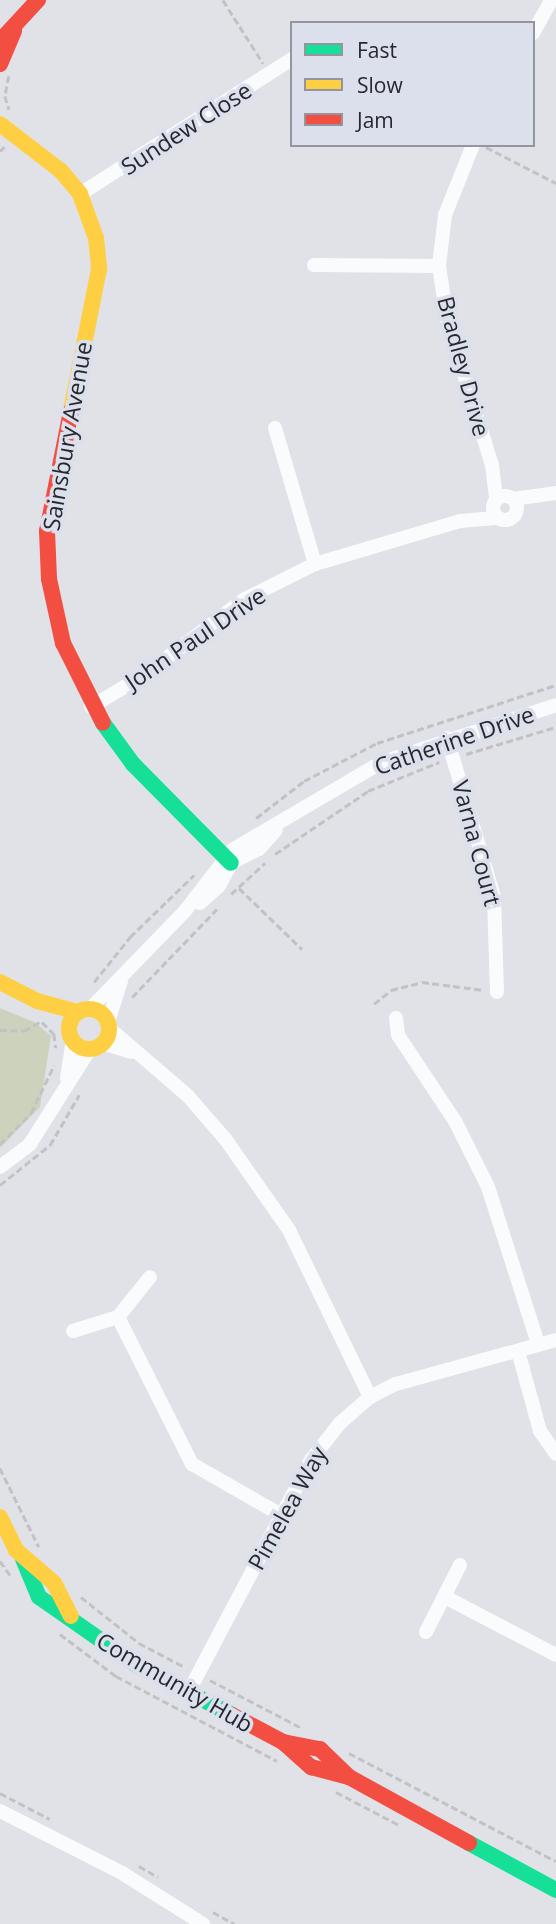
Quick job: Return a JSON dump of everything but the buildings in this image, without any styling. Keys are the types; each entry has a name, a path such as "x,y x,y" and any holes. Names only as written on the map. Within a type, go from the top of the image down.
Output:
{"street":[{"path":"0,41 16,27 38,0"},
{"path":"535,29 551,0"},
{"path":"0,64 16,27"},
{"name":"Sundew Close","path":"80,194 290,60"},
{"name":"Sainsbury Avenue","path":"0,124 61,171 80,194 96,237 99,269 47,531 49,579 63,643 91,707 133,764 226,858"},
{"name":"Sainsbury Avenue","path":"0,138 27,144"},
{"name":"Bradley Drive","path":"472,147 445,215 439,267 447,319 504,505"},
{"path":"314,265 439,267"},
{"path":"275,428 314,564"},
{"name":"John Paul Drive","path":"91,707 145,675 245,599 314,564 460,521 504,505 554,494"},
{"name":"Catherine Drive","path":"84,1011 123,977 185,911 219,886 226,858 259,849 281,823 380,763 447,738 556,705"},
{"name":"Varna Court","path":"447,738 494,897 497,992"},
{"name":"Catherine Drive","path":"0,1167 30,1144 67,1080 102,1036 123,977"},
{"path":"0,982 37,1001 84,1011 102,1036"},
{"path":"37,1001 71,1033 102,1036 142,1057 188,1096 226,1140 289,1230 370,1397"},
{"path":"71,1033 84,1011"},
{"path":"396,1018 398,1035 455,1121 488,1187 513,1254 538,1345"},
{"name":"Catherine Drive","path":"67,1080 71,1033"},
{"path":"73,1331 118,1317 150,1277"},
{"path":"118,1317 192,1464 281,1515"},
{"name":"Pimelea Way","path":"188,1693 317,1450 370,1397 418,1377 556,1340"},
{"path":"518,1351 540,1431 556,1454"},
{"name":"Community Hub","path":"0,1517 23,1559 39,1598 71,1616 135,1664 283,1742 311,1767 349,1777 553,1884"},
{"path":"426,1632 460,1565"},
{"path":"445,1597 556,1655"},
{"path":"0,1811 122,1873 203,1924"}],"path":[{"path":"223,0 265,65 276,70"},
{"path":"487,147 556,183"},
{"path":"230,896 285,846 347,803 395,779 453,758 556,727"},
{"path":"238,888 302,949"},
{"path":"128,1003 221,904"},
{"path":"374,1004 391,990 422,982 497,992"},
{"path":"0,1144 31,1113 55,1061 54,1034 41,1021"},
{"path":"0,1468 46,1557"},
{"path":"72,1589 139,1643 309,1732"},
{"path":"346,1751 556,1861"}],"green space":[{"path":"0,1008 36,1023 51,1036 40,1107 0,1148"}],"traffic: fast":[{"path":"103,723 133,764 231,863"},
{"path":"23,1559 39,1597 135,1664 232,1715"},
{"path":"469,1843 556,1890"}],"traffic: slow":[{"path":"0,124 61,171 80,194 96,238 99,269 71,411"},
{"path":"0,982 37,1001 78,1012"},
{"path":"89,1009 103,1015 109,1029 103,1043 89,1049 75,1043 69,1029 75,1015 89,1009"},
{"path":"0,1517 16,1550 54,1583 71,1616"}],"traffic: jam":[{"path":"0,41 38,0"},
{"path":"0,64 14,31"},
{"path":"71,411 47,531 49,579 63,643 103,723"},
{"path":"232,1715 283,1742 311,1767 349,1777 469,1843"},
{"path":"283,1742 320,1749 349,1777"}]}
